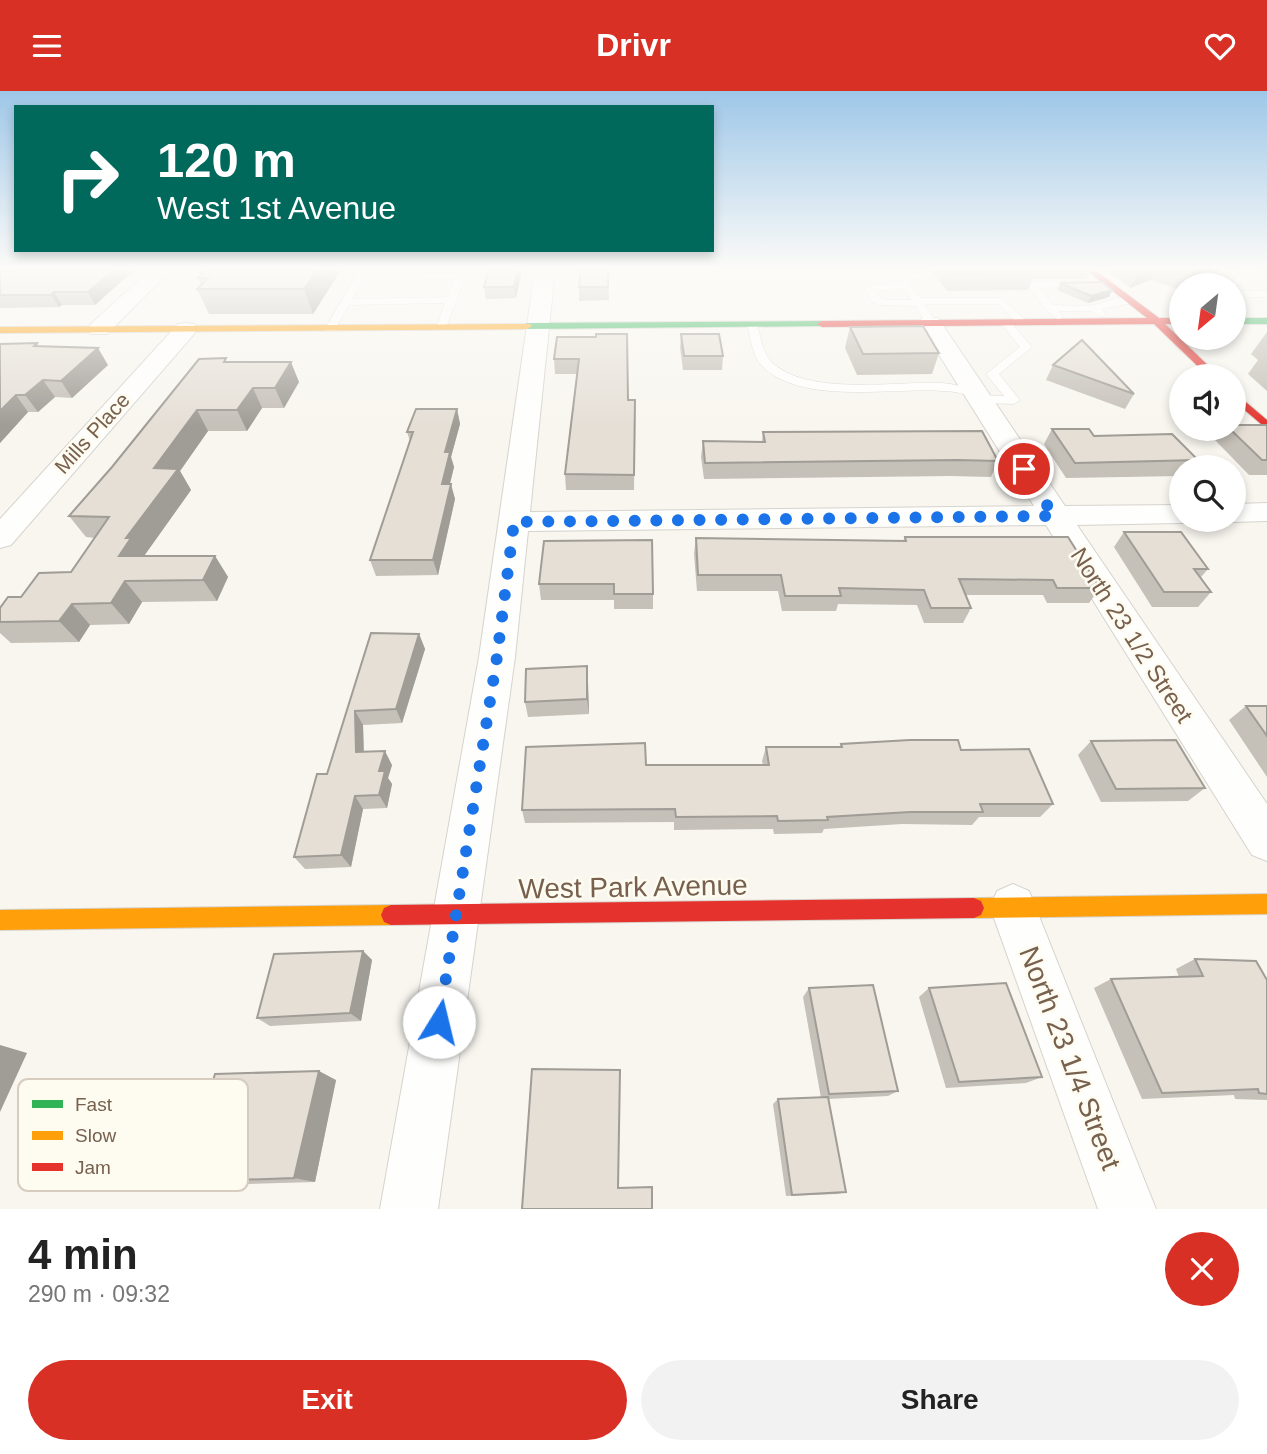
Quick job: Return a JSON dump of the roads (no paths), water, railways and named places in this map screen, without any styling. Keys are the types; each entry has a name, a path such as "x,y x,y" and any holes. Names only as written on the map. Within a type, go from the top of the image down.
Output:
{"main road":[{"path":"0,330 752,325 770,322"},
{"path":"967,323 998,322"},
{"path":"1157,322 1201,364"},
{"path":"1246,406 1266,423"},
{"name":"West Park Avenue","path":"0,921 1267,904"}],"street":[{"path":"99,329 106,322"},
{"path":"409,1209 497,657 539,322"},
{"name":"North 23 1/2 Street","path":"940,322 977,396 1267,841"},
{"name":"Mills Place","path":"0,538 186,329"},
{"path":"1246,513 1267,512"},
{"path":"514,522 1169,513"},
{"name":"North 23 1/4 Street","path":"1013,907 1127,1209"}],"lane":[{"path":"330,329 334,322"},
{"path":"441,328 443,322"},
{"path":"752,325 765,361 774,370 801,380 844,387 932,387 1014,400 992,374 1026,347 1005,322"}]}
